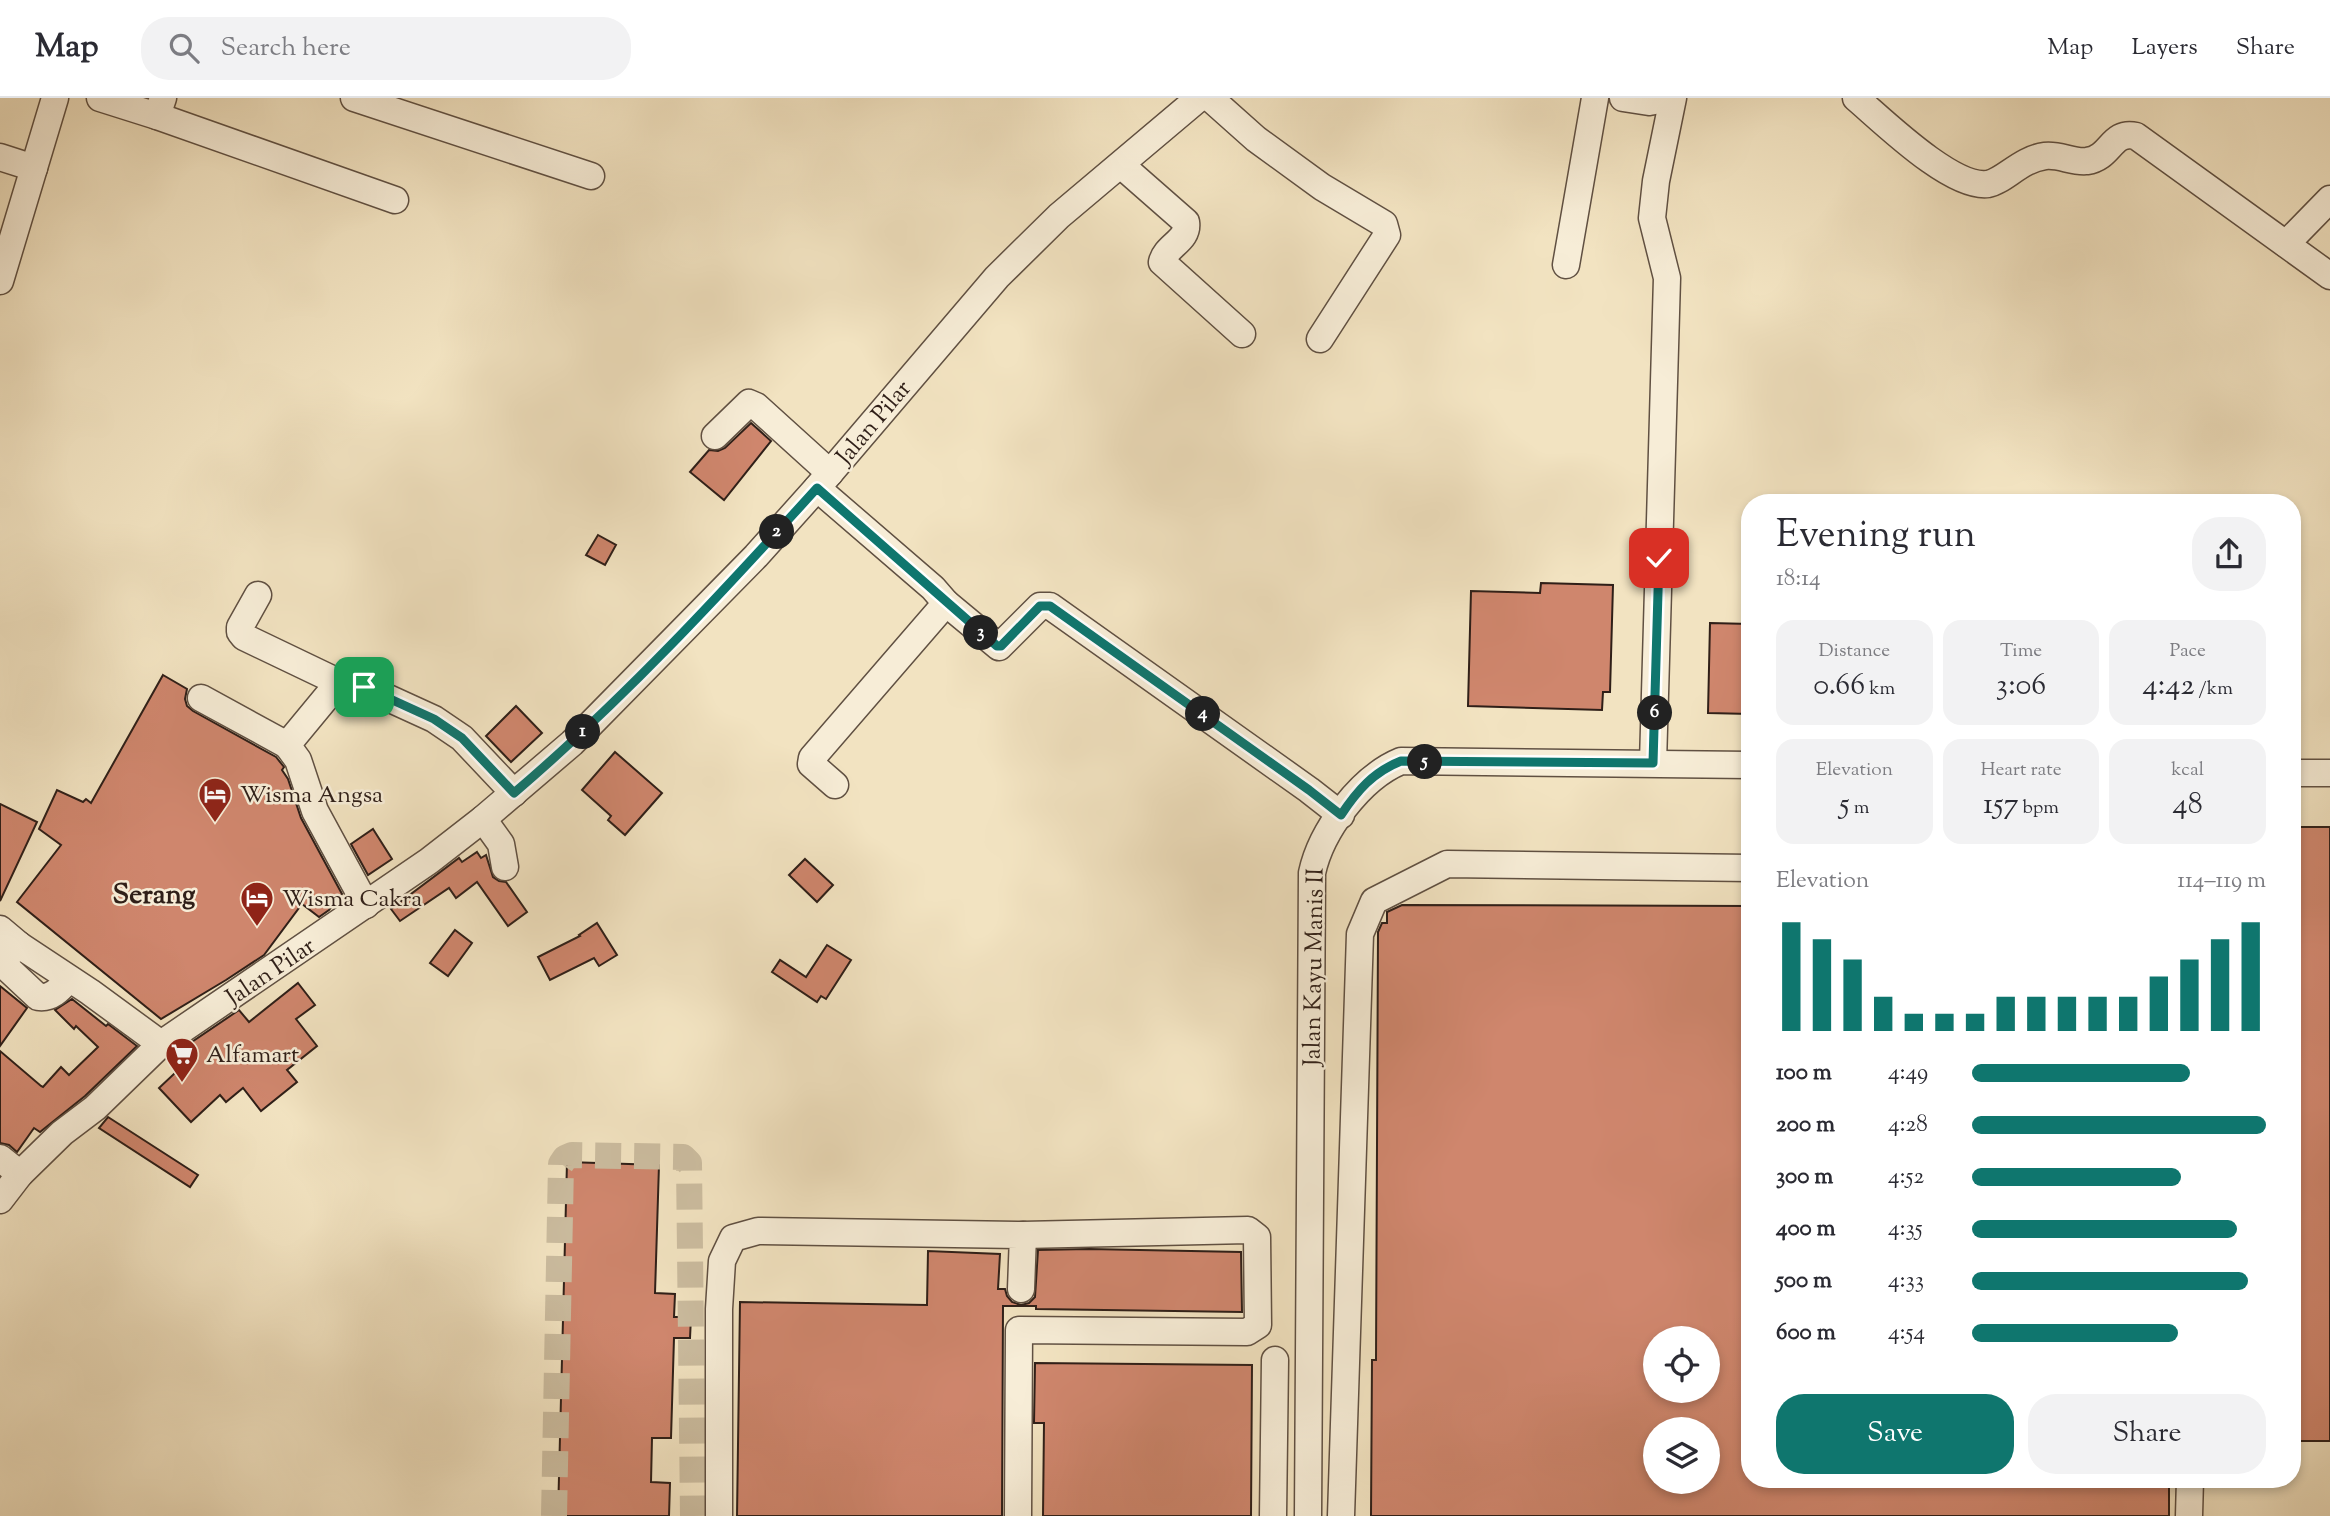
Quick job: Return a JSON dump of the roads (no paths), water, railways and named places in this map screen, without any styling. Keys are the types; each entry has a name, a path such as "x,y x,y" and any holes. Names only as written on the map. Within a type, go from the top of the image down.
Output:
{"street":[{"path":"0,281 4,250 34,168 55,98"},
{"path":"100,98 160,107 395,200"},
{"path":"354,98 591,176"},
{"name":"Jalan Pilar","path":"0,1200 10,1166 95,1108 161,1044 366,905 483,819 572,743 746,566 824,480 997,277 1059,216 1199,98"},
{"path":"1210,98 1256,139 1322,187 1384,224 1387,235 1321,339"},
{"path":"1566,265 1595,98"},
{"path":"1623,98 1649,102 1672,98 1656,181 1652,218 1667,278 1653,763"},
{"path":"1856,98 1910,146 1961,179 1977,184 1991,184 2023,162 2046,156 2087,162 2103,154 2119,136 2136,136 2330,276"},
{"path":"0,157 34,168"},
{"path":"1121,165 1186,222 1184,236 1164,253 1162,262 1242,334"},
{"path":"2286,244 2330,199"},
{"path":"715,436 749,403 756,407 946,603 999,647 1040,606 1050,606 1341,815"},
{"path":"258,595 240,627 241,634 336,681 364,687 434,719 462,738 514,793"},
{"path":"835,785 811,764 812,758 946,603"},
{"path":"286,745 330,693 336,681"},
{"path":"201,698 286,745 298,760 315,811 366,905"},
{"name":"Jalan Kayu Manis II","path":"1308,1516 1312,873 1316,855 1356,792 1385,768 1401,761 1741,765"},
{"path":"2301,773 2330,773"},
{"path":"483,819 500,844 505,867"},
{"path":"1341,1516 1360,934 1374,901 1447,864 1741,868"},
{"path":"9,937 161,1044"},
{"path":"719,1516 719,1309 722,1261 733,1238 758,1231 1023,1235 1248,1230 1257,1237 1258,1325 1247,1332 1020,1308"},
{"path":"1018,1516 1023,1235"},
{"path":"1273,1516 1275,1360"},
{"path":"2189,1516 2190,1488"}],"tunnel":[{"path":"554,1516 561,1164 565,1158 572,1155 683,1157 689,1163 693,1516"}],"place":[{"name":"Wisma Angsa","path":"215,824"},
{"name":"Wisma Cakra","path":"257,928"},
{"name":"Alfamart","path":"182,1084"}],"district":[{"name":"Serang","path":"154,893"}]}
